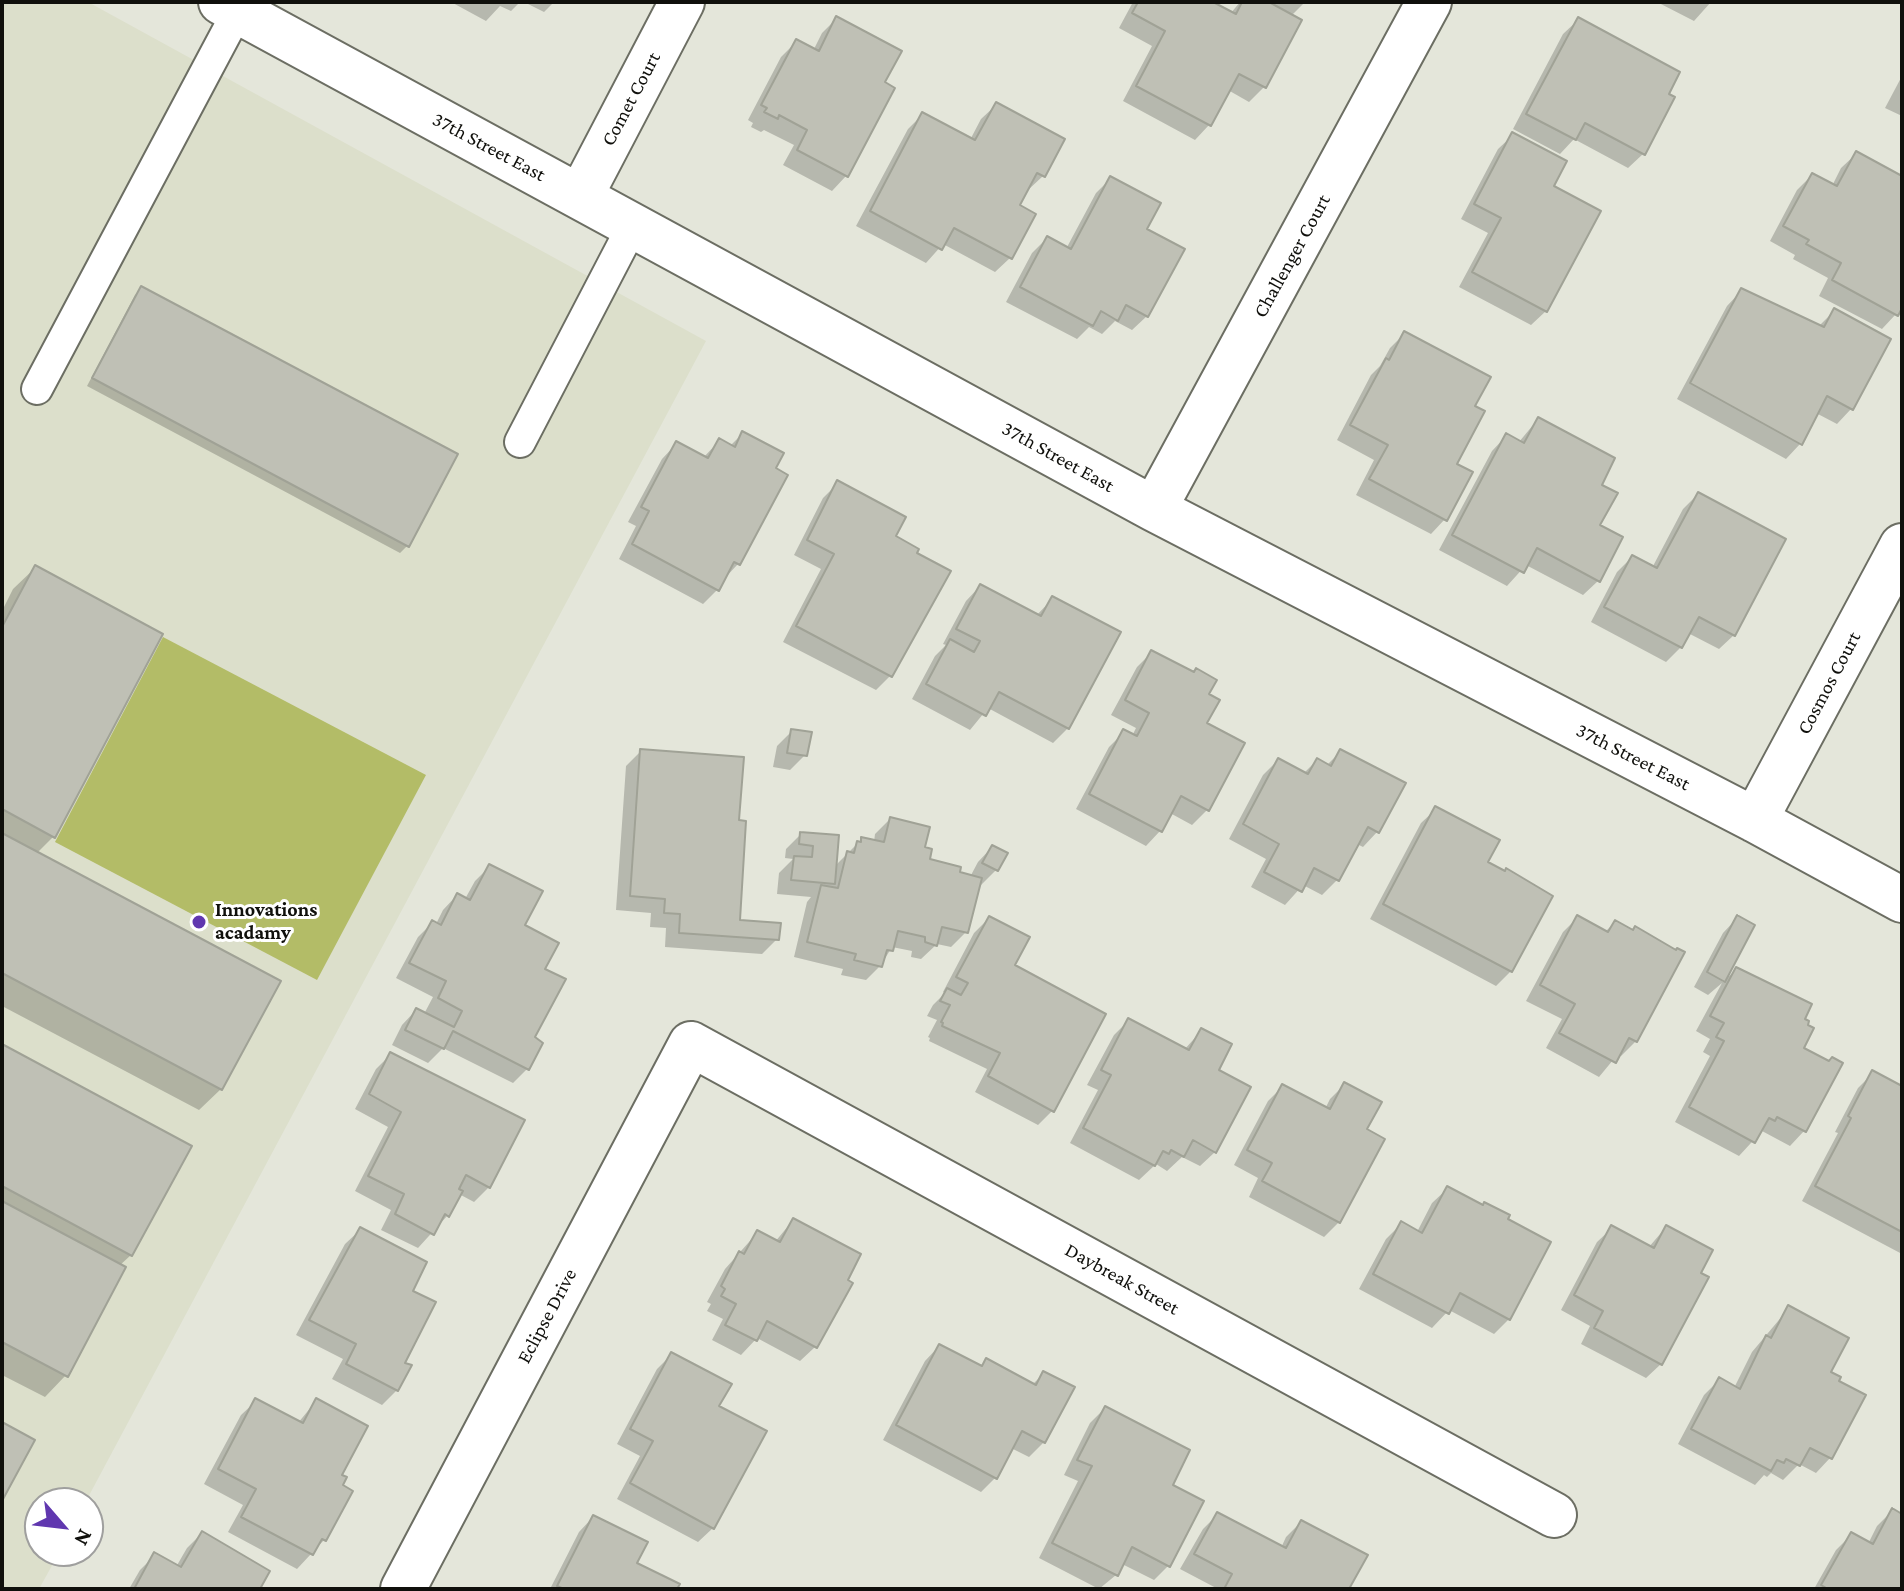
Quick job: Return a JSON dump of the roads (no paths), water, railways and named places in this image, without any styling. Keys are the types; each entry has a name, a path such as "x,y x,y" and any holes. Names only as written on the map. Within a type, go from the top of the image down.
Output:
{"street":[{"name":"Comet Court","path":"580,197 682,2"},
{"name":"Challenger Court","path":"1154,509 1429,2"},
{"name":"37th Street East","path":"229,6 1154,509 1755,820 1902,900"},
{"name":"Cosmos Court","path":"1755,820 1902,546"},
{"name":"Daybreak Street","path":"691,1044 1554,1515"},
{"name":"Eclipse Drive","path":"403,1589 691,1044"}],"lane":[{"path":"37,389 229,6"},
{"path":"520,442 633,225"}],"place":[{"name":"Innovations acadamy","path":"199,922"}]}
